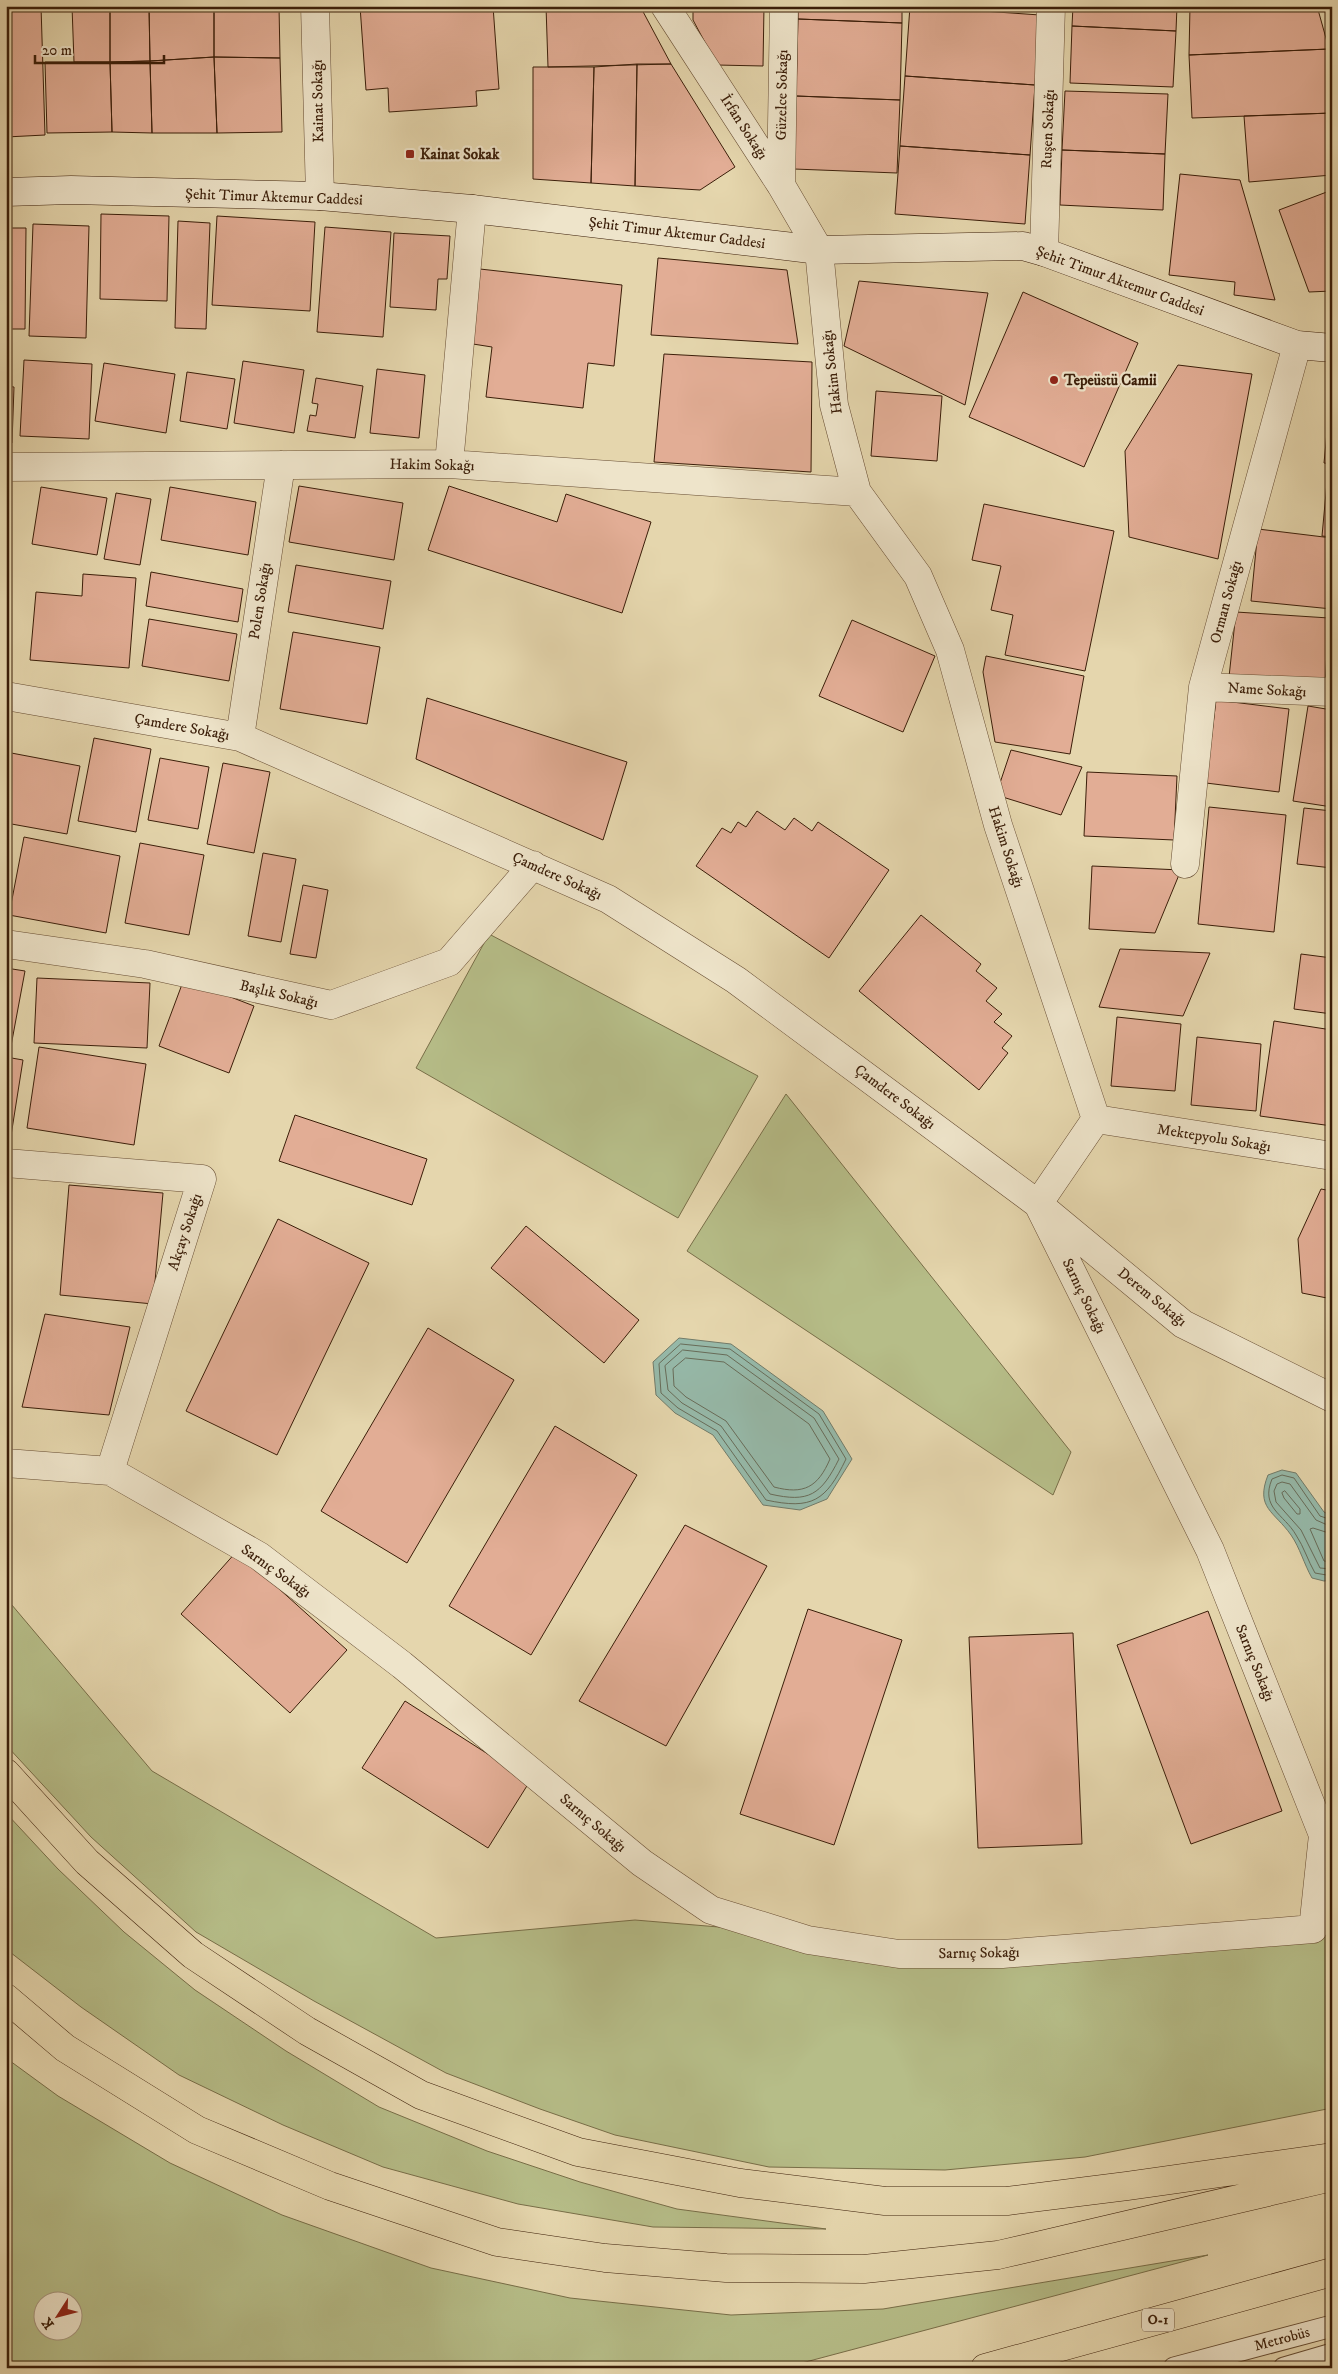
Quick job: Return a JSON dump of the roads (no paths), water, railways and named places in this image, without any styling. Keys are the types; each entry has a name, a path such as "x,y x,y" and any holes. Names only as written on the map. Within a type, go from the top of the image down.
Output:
{"highway":[{"path":"6,1773 87,1862 193,1955 306,2030 421,2095 578,2152 740,2183 885,2202 1006,2201 1332,2157"},
{"path":"6,1998 65,2048 197,2130 330,2186 497,2242 605,2258 726,2268 864,2269 988,2256 1332,2176"},
{"name":"O-1","path":"984,2368 1332,2272"}],"street":[{"name":"Kainat Sokağı","path":"315,6 320,196"},
{"name":"İrfan Sokağı","path":"665,6 781,185 819,250"},
{"name":"Güzelce Sokağı","path":"781,185 784,6"},
{"name":"Ruşen Sokağı","path":"1044,252 1051,6"},
{"name":"Şehit Timur Aktemur Caddesi","path":"6,192 71,190 320,196 472,209 819,250 1024,246 1297,345 1332,348"},
{"path":"449,464 472,209"},
{"name":"Hakim Sokağı","path":"819,250 834,405 856,492 918,576 950,650 998,825 1096,1119"},
{"name":"Orman Sokağı","path":"1185,864 1203,687 1297,345"},
{"name":"Polen Sokağı","path":"240,737 281,464"},
{"name":"Hakim Sokağı","path":"6,467 449,464 856,492"},
{"name":"Name Sokağı","path":"1203,687 1332,692"},
{"name":"Çamdere Sokağı","path":"6,696 240,737 608,899 736,980 1038,1204"},
{"name":"Başlık Sokağı","path":"6,944 145,964 331,1005 449,962 533,865"},
{"path":"1038,1204 1096,1119"},
{"name":"Mektepyolu Sokağı","path":"1096,1119 1332,1156"},
{"name":"Akçay Sokağı","path":"6,1163 202,1179 110,1471"},
{"name":"Derem Sokağı","path":"1038,1204 1183,1324 1332,1398"},
{"name":"Sarnıç Sokağı","path":"6,1463 110,1471 260,1556 402,1665 642,1863 712,1910 808,1940 899,1954 1002,1954 1313,1929 1323,1835 1210,1550 1038,1204"}],"lane":[{"name":"Metrobüs","path":"1174,2368 1332,2326"},
{"name":"Metrobüs","path":"1284,2368 1332,2354"}],"water":[{"path":"679,1338 731,1344 823,1411 852,1459 827,1499 800,1510 763,1505 713,1435 675,1413 656,1395 653,1362"},
{"path":"1282,1470 1296,1473 1324,1512 1332,1516 1332,1580 1324,1581 1312,1578 1291,1535 1265,1502 1265,1486 1268,1475"}],"place":[{"name":"Kainat Sokak","path":"410,154"},
{"name":"Tepeüstü Camii","path":"1054,380"}]}
